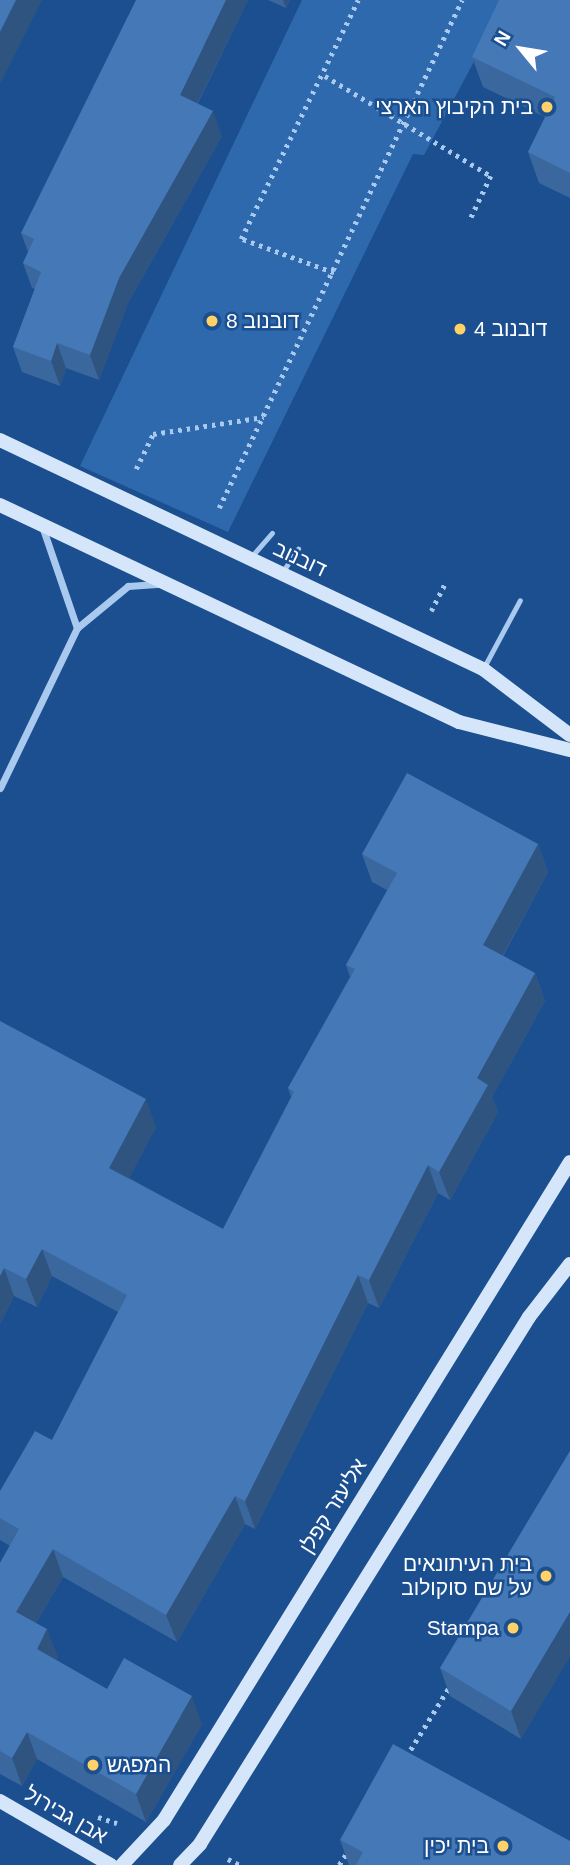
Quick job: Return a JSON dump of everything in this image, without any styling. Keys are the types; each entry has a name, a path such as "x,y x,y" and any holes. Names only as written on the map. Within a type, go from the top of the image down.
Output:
{"main road":[{"name":"דובנוב","path":"0,440 483,669 570,735"},
{"path":"0,505 459,722 570,750"},
{"name":"אליעזר קפלן","path":"122,1865 164,1820 570,1162"},
{"path":"180,1865 200,1844 529,1317 570,1265"},
{"name":"אבן גבירול","path":"0,1801 111,1865"}],"street":[{"path":"42,525 77,628"},
{"path":"0,788 77,628 128,586 167,584"}],"lane":[{"path":"250,558 272,533"},
{"path":"281,573 298,549"},
{"path":"483,669 520,600"}],"path":[{"path":"334,273 241,239 325,76 358,0"},
{"path":"205,537 408,122 462,0"},
{"path":"325,76 408,122 491,176 469,222"},
{"path":"121,498 153,434 264,416"},
{"path":"397,1771 454,1678"},
{"path":"339,1865 354,1842"}],"shaded area":[{"path":"302,0 507,0 424,155 413,154 228,532 80,466"}],"building":[{"path":"0,0 16,0 0,32"},
{"path":"136,0 226,0 180,95 213,111 119,278 90,355 57,343 51,361 13,347 41,272 23,263 34,239 21,233"},
{"name":"בית הקיבוץ הארצי","path":"499,0 570,0 570,173 528,152 555,97 472,57"},
{"path":"407,773 538,844 483,945 535,973 477,1078 488,1085 439,1172 428,1165 369,1280 358,1275 245,1501 235,1496 166,1615 53,1549 16,1612 47,1629 37,1649 107,1689 124,1658 192,1696 136,1794 27,1732 12,1758 0,1751 0,1563 19,1529 0,1518 0,1491 35,1431 52,1440 127,1295 42,1249 26,1279 4,1268 0,1276 0,1021 146,1099 109,1168 223,1229 294,1092 288,1088 355,969 346,965 397,873 362,854"},
{"name":"בית העיתונאים על שם סוקולוב","path":"570,1451 570,1612 511,1711 440,1668"},
{"path":"393,1744 570,1841 570,1865 356,1865 363,1852 340,1840"}],"place":[{"name":"בית הקיבוץ הארצי","path":"547,107"},
{"name":"דובנוב 8","path":"212,321"},
{"name":"דובנוב 4","path":"460,329"},
{"name":"בית העיתונאים על שם סוקולוב","path":"546,1576"},
{"name":"Stampa","path":"513,1628"},
{"name":"המפגש","path":"93,1765"},
{"name":"בית יכין","path":"503,1846"}]}
